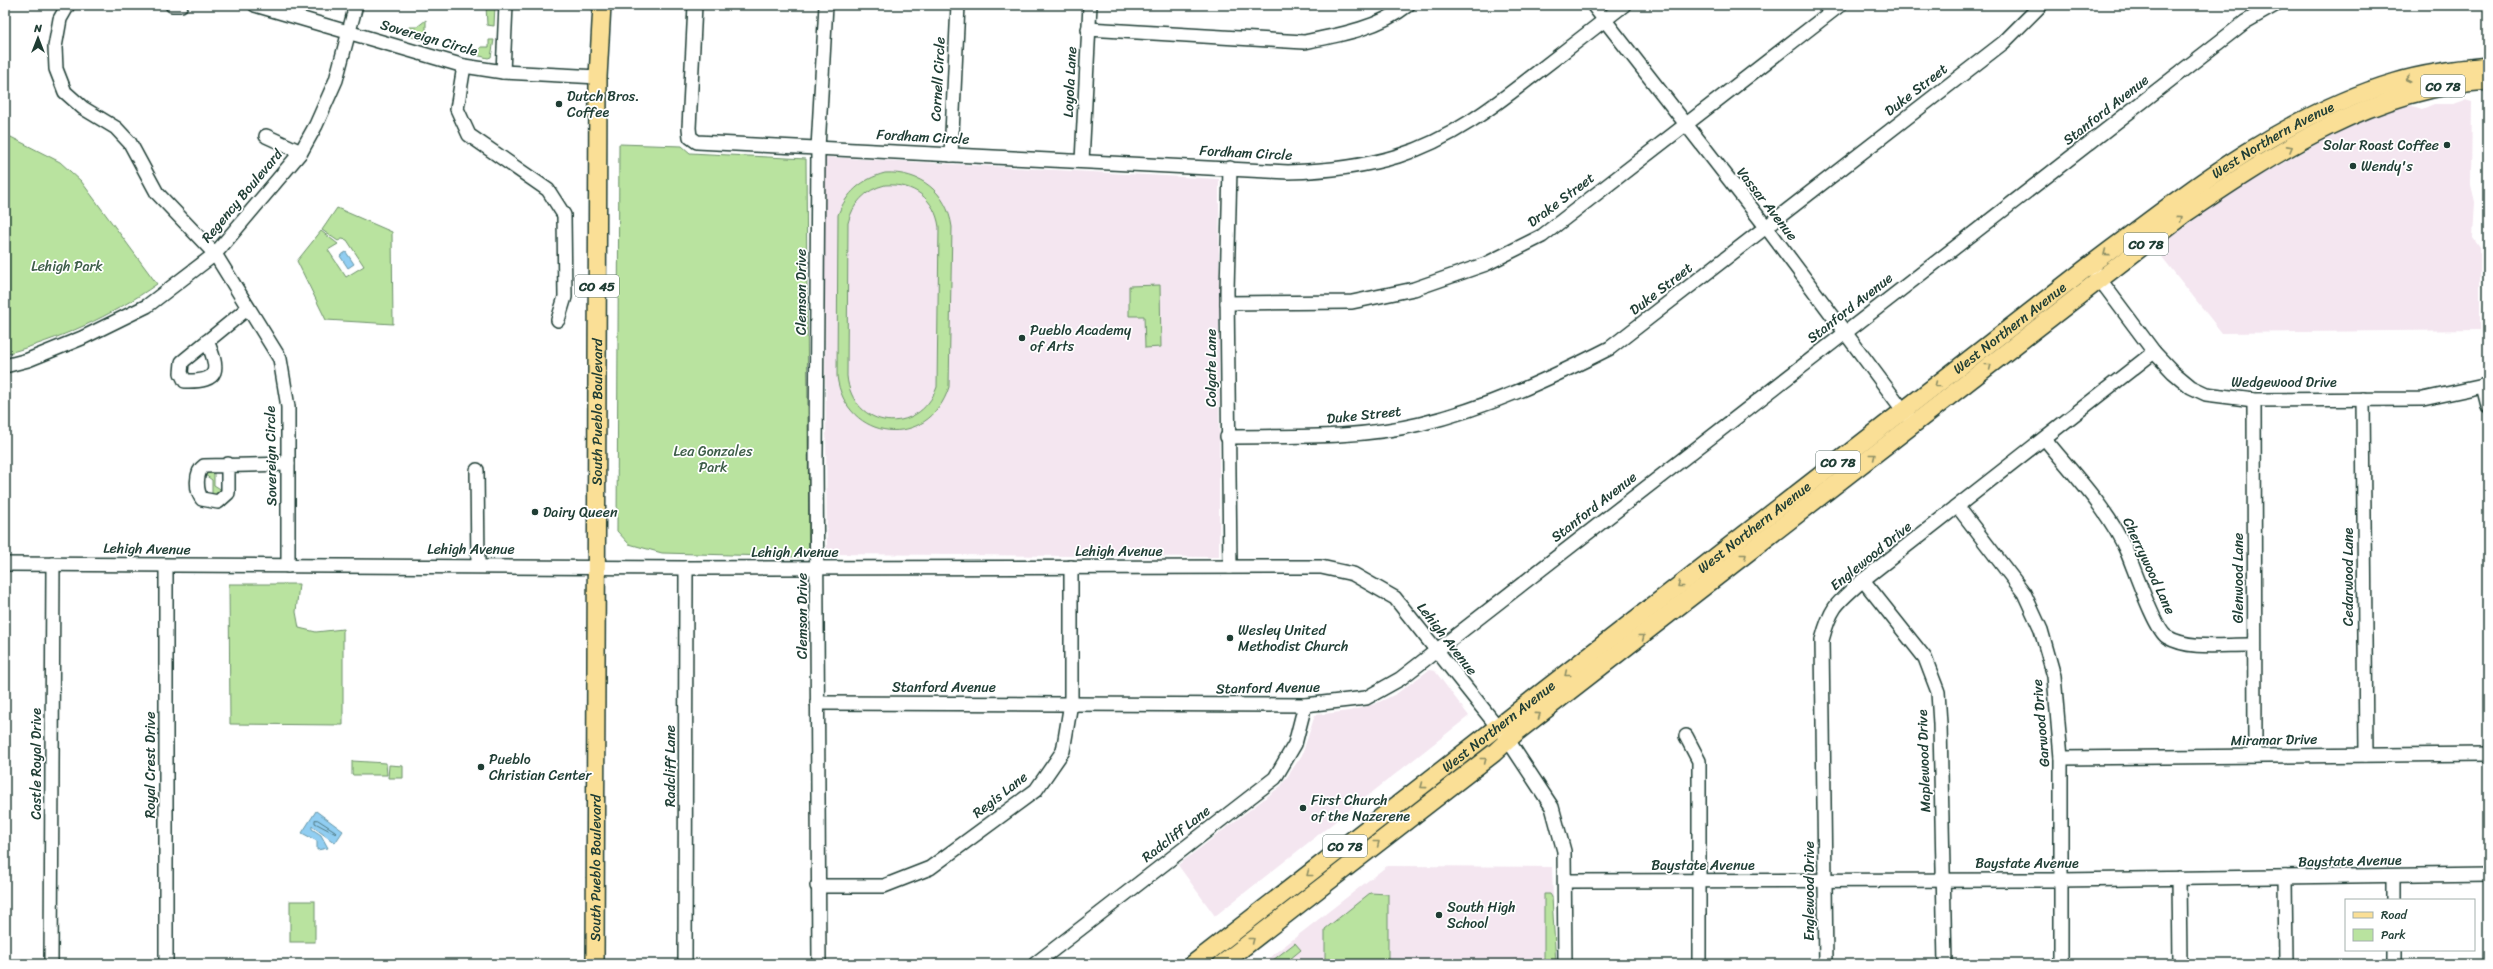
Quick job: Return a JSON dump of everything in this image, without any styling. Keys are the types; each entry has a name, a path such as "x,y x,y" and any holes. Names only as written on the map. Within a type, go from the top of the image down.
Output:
{"main road":[{"name":"South Pueblo Boulevard","path":"596,964 598,77 602,5"},
{"name":"West Northern Avenue","path":"1222,964 1503,734 1904,411 2089,266 2226,166 2316,115 2396,82 2428,74 2488,66"},
{"name":"West Northern Avenue","path":"1194,964 1503,734 1914,424 2183,215 2238,178 2347,118 2384,101 2423,90 2488,81"}],"street":[{"name":"Sovereign Circle","path":"68,5 60,19 55,52 56,69 66,92 83,108 108,122 123,135 133,148 157,193 215,254 280,359 288,407 288,566"},
{"path":"172,5 181,5"},
{"name":"Sovereign Circle","path":"255,5 464,66 503,72 598,77"},
{"name":"Regency Boulevard","path":"5,366 28,360 82,338 147,306 215,254 301,152 316,125 336,80 356,5"},
{"path":"503,72 506,5"},
{"name":"Fordham Circle","path":"695,5 690,137 697,142 1288,172 1346,168 1399,156 1428,144 1484,113 1624,5"},
{"path":"818,148 826,5"},
{"name":"Cornell Circle","path":"951,155 958,5"},
{"name":"Loyola Lane","path":"1082,161 1090,5"},
{"path":"1088,29 1304,42 1339,36 1367,27 1408,5"},
{"name":"Vassar Avenue","path":"1593,5 1684,125 1767,228 1844,333 1914,424"},
{"name":"Drake Street","path":"1227,303 1352,302 1414,289 1486,264 1542,236 1840,5"},
{"name":"Duke Street","path":"1227,437 1353,435 1420,424 1488,404 1553,377 1610,348 1767,228 2003,43 2041,5"},
{"name":"Stanford Avenue","path":"817,702 1305,705 1366,698 1400,679 2245,22 2275,5"},
{"path":"464,66 457,109 469,135 548,190 564,215 565,297 558,320"},
{"path":"266,136 301,152"},
{"name":"Clemson Drive","path":"818,148 816,454 818,568 817,886 819,964"},
{"name":"Colgate Lane","path":"1230,168 1227,303 1227,437 1230,567"},
{"name":"Wedgewood Drive","path":"2089,266 2154,352 2173,372 2191,387 2206,394 2254,400 2423,398 2485,385"},
{"path":"207,341 248,308"},
{"name":"Englewood Drive","path":"1826,964 1822,640 1828,616 1840,600 1863,580 1958,508 2154,352"},
{"path":"2485,385 2488,406"},
{"name":"Cedarwood Lane","path":"2363,399 2366,755"},
{"name":"Glenwood Lane","path":"2254,400 2255,756"},
{"name":"Cherrywood Lane","path":"2045,439 2111,522 2127,551 2155,619 2166,636 2184,644 2254,645"},
{"path":"228,464 288,464"},
{"path":"478,470 478,565"},
{"name":"Garwood Drive","path":"1958,508 2024,593 2041,630 2054,676 2061,758 2061,964"},
{"name":"Lehigh Avenue","path":"5,564 166,566 478,565 686,568 1320,567 1353,574 1395,598 1435,651 1503,734 1552,807 1564,851 1565,964"},
{"name":"Castle Royal Drive","path":"51,964 53,564"},
{"name":"Royal Crest Drive","path":"166,566 166,964"},
{"name":"Regis Lane","path":"817,886 884,886 930,868 1036,790 1063,751 1071,703 1071,567"},
{"name":"Radcliff Lane","path":"685,964 686,568"},
{"name":"Maplewood Drive","path":"1863,580 1925,658 1938,692 1945,964"},
{"name":"Radcliff Lane","path":"1035,964 1275,778 1295,744 1305,705"},
{"path":"1686,736 1699,761 1699,964"},
{"name":"Miramar Drive","path":"2061,758 2488,754"},
{"name":"Baystate Avenue","path":"1565,882 1944,879 2060,880 2488,874"},
{"path":"2393,876 2393,899"},
{"path":"2179,878 2180,964"},
{"path":"2285,878 2286,964"},
{"path":"2394,951 2394,964"}],"shaded area":[{"path":"2465,100 2472,102 2471,185 2475,202 2473,237 2480,247 2480,330 2222,333 2155,248 2237,189 2325,139 2378,114 2409,105 2422,109 2434,104 2454,104"},
{"name":"Pueblo Academy of Arts","path":"824,157 1219,179 1219,557 827,554"},
{"path":"1429,670 1435,671 1469,716 1215,916 1178,865 1281,786 1302,755 1315,715 1349,711 1375,704 1396,694"},
{"name":"South High School","path":"1387,866 1552,867 1555,964 1261,964"}],"green space":[{"path":"486,5 495,5 494,26 487,25"},
{"path":"426,20 426,32 422,40 399,33 408,31 409,27 417,27"},
{"path":"489,40 494,40 491,57 488,58 476,55 481,47 489,47"},
{"name":"Lehigh Park","path":"5,134 60,162 81,181 157,284 121,307 84,326 5,354"},
{"name":"Lea Gonzales Park","path":"619,144 682,146 690,153 806,159 809,553 801,557 662,553 629,544 617,531"},
{"path":"885,173 898,173 920,180 930,186 938,194 944,204 952,227 949,387 939,408 924,422 907,429 888,430 871,425 855,415 843,398 837,376 838,215 845,200 856,188 869,179","holes":["895,185 914,190 921,195 928,201 937,217 939,227 937,387 928,403 916,414 902,420 887,420 873,416 861,408 852,394 847,376 848,223 853,209 861,198 871,190 878,187"]},
{"path":"337,208 392,232 393,324 326,320 297,261 321,231 338,244 328,250 346,277 364,266 347,240 342,239 338,241 322,230"},
{"path":"1160,285 1161,347 1145,348 1144,316 1129,316 1129,286"},
{"path":"214,469 214,485 222,490 219,495 212,496 212,480 205,475 205,472"},
{"path":"229,584 299,584 296,612 299,628 316,632 343,629 343,725 230,724"},
{"path":"352,761 386,763 387,775 352,775"},
{"path":"389,765 403,766 403,778 388,778"},
{"path":"1370,893 1388,894 1388,964 1325,964 1325,929"},
{"path":"1544,894 1550,894 1552,897 1556,964 1544,964"},
{"path":"290,901 315,901 315,942 290,942"},
{"path":"1295,943 1301,950 1290,959 1316,964 1268,964"}],"water":[{"path":"346,252 354,264 348,268 340,256"},
{"path":"316,811 343,831 335,843 312,826 312,829 321,835 328,848 317,850 317,841 302,833"}],"place":[{"name":"Dutch Bros. Coffee","path":"559,104"},
{"name":"Solar Roast Coffee","path":"2447,145"},
{"name":"Wendy's","path":"2353,166"},
{"name":"Pueblo Academy of Arts","path":"1022,338"},
{"name":"Dairy Queen","path":"535,512"},
{"name":"Wesley United Methodist Church","path":"1230,638"},
{"name":"Pueblo Christian Center","path":"481,767"},
{"name":"First Church of the Nazerene","path":"1303,808"},
{"name":"South High School","path":"1439,915"}]}
